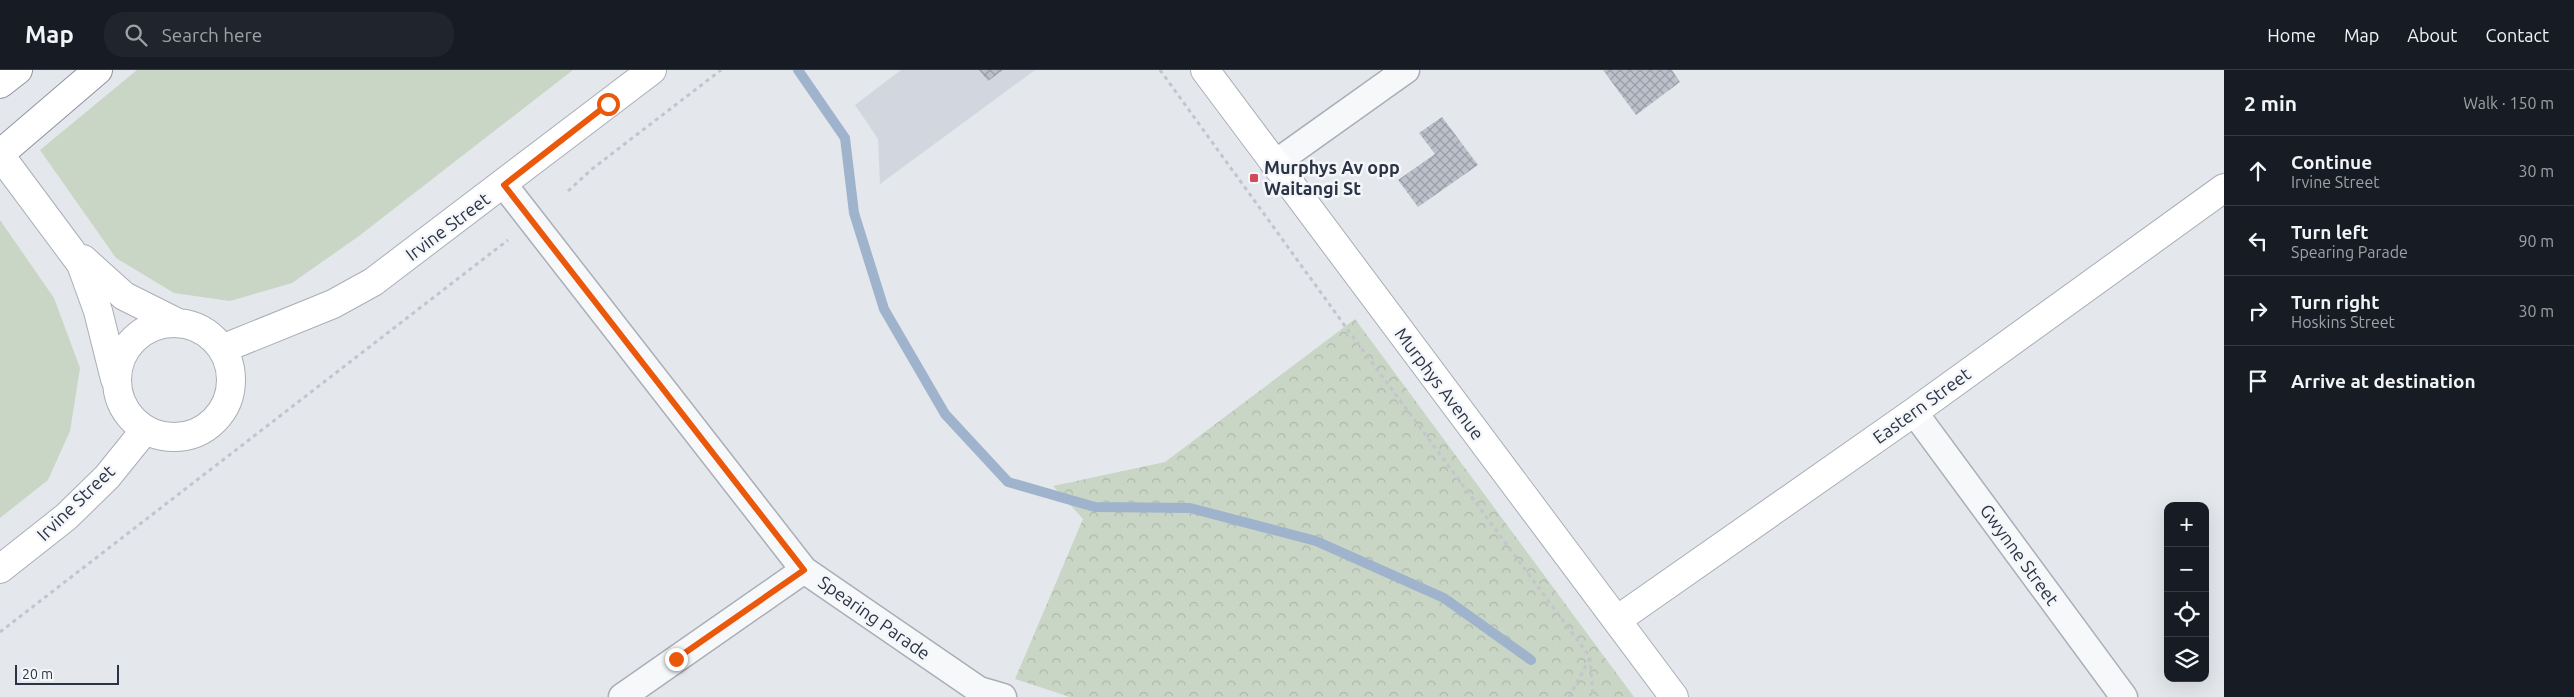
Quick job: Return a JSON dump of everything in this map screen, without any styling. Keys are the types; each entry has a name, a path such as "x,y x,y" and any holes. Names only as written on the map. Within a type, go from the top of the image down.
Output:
{"main road":[{"path":"0,84 18,70"},
{"path":"70,247 101,278 124,296 178,323 195,327 211,336 222,349 229,365 231,382 228,398 221,413 209,426 194,434 177,437 161,436 145,430 132,419 122,405 111,358 91,289 81,264 43,210 0,155 98,70"},
{"name":"Irvine Street","path":"222,349 333,304 373,282 504,185 652,70"},
{"name":"Murphys Avenue","path":"1205,70 1674,697"},
{"name":"Eastern Street","path":"1617,620 1914,412 2224,188"},
{"path":"117,389 117,372 122,356 131,342 144,331 160,324 178,323"},
{"name":"Irvine Street","path":"0,569 66,516 107,477 145,430"}],"street":[{"path":"1274,164 1406,70"},
{"name":"Spearing Parade","path":"504,185 804,570 986,695"},
{"name":"Gwynne Street","path":"1914,412 2124,697"},
{"path":"622,697 804,570"}],"path":[{"path":"568,191 592,169 721,70"},
{"path":"1160,70 1590,657 1593,697"},
{"path":"0,632 509,239"},
{"path":"1569,697 1590,657"}],"shaded area":[{"path":"901,70 1035,70 880,184 878,139 855,105"}],"green space":[{"path":"137,70 573,70 359,236 292,283 230,301 174,293 116,258 40,150"},
{"path":"0,220 54,298 80,368 70,431 48,480 0,518"},
{"path":"1355,319 1634,697 1070,697 1015,679 1083,519 1053,486 1165,462"}],"building":[{"path":"979,70 1003,70 988,81"},
{"path":"1603,70 1672,70 1680,82 1636,115"},
{"path":"1442,117 1478,165 1418,207 1398,180 1435,154 1419,133"}],"waterway":[{"path":"798,70 845,138 854,213 884,309 945,414 1008,482 1095,507 1190,508 1316,541 1444,598 1531,660"}],"place":[{"name":"Murphys Av opp Waitangi St","path":"1254,178"}],"route":[{"path":"608,104 504,185 749,502 804,570 676,659"}]}
